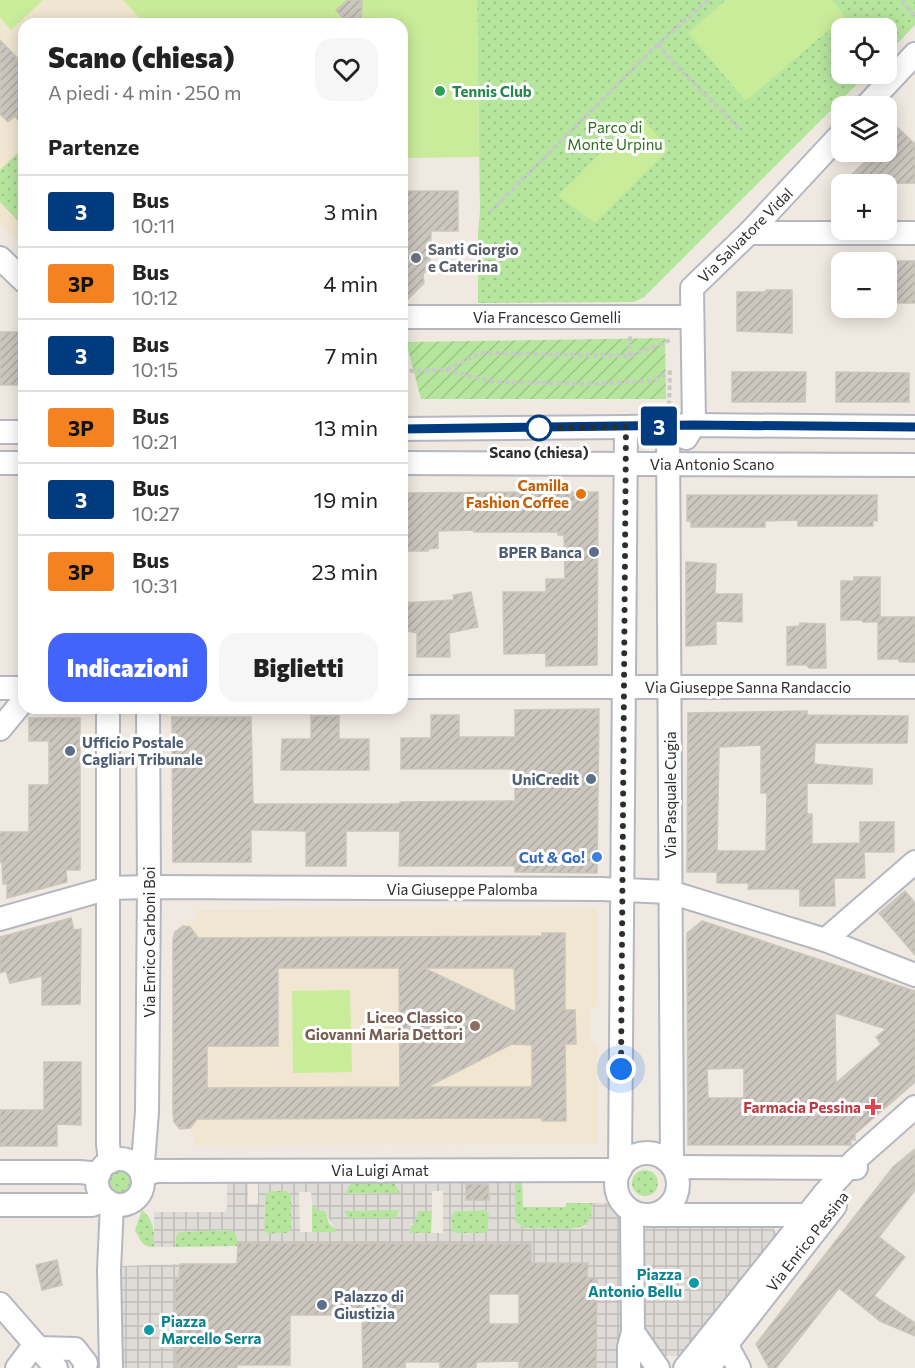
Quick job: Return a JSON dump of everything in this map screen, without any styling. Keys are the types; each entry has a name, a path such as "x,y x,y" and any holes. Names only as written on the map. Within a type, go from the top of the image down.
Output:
{"street":[{"path":"875,96 915,54"},
{"name":"Via Salvatore Vidal","path":"694,425 692,288 749,233 831,145"},
{"path":"749,233 915,233"},
{"path":"0,258 18,275"},
{"name":"Via Francesco Gemelli","path":"408,316 692,317"},
{"path":"668,464 679,451 694,425"},
{"path":"408,429 694,425 915,427"},
{"name":"Via Pasquale Cugia","path":"668,426 673,1166"},
{"path":"620,1170 626,427"},
{"path":"0,432 18,432"},
{"path":"0,463 18,463"},
{"name":"Via Antonio Scano","path":"408,463 915,465"},
{"name":"Via Giuseppe Sanna Randaccio","path":"408,687 915,687"},
{"path":"0,688 18,688"},
{"path":"0,729 18,707"},
{"path":"108,714 108,1144 105,1168 98,1188 109,1202 111,1368"},
{"name":"Via Enrico Carboni Boi","path":"109,1202 125,1204 137,1198 142,1188 147,1112 148,714"},
{"path":"825,940 915,862"},
{"name":"Via Giuseppe Palomba","path":"0,919 109,888 670,892 825,940 915,975"},
{"path":"673,1166 855,1168 915,1107"},
{"name":"Via Enrico Pessina","path":"708,1368 818,1215 855,1168 915,1124"},
{"path":"640,1214 662,1211 672,1203 678,1191 677,1176 673,1166 662,1156 646,1153 634,1155 626,1161 616,1176 616,1193 621,1202 640,1214 818,1215"},
{"path":"0,1172 80,1172 105,1168 126,1160 133,1163 142,1176"},
{"name":"Via Luigi Amat","path":"142,1176 156,1171 620,1170"},
{"path":"0,1205 93,1205 109,1202"},
{"path":"629,1368 640,1214"},
{"path":"685,1368 818,1215"},
{"path":"0,1304 56,1368"},
{"path":"633,1332 658,1368"},
{"path":"726,1344 738,1368"},
{"path":"17,1368 37,1346"},
{"path":"37,1346 75,1349 86,1363 85,1368"}],"path":[{"path":"490,212 658,44 708,0"},
{"path":"902,0 915,17"},
{"path":"658,44 673,63 740,130"},
{"path":"630,356 630,333 640,333"},
{"path":"670,333 670,351"},
{"path":"445,370 481,353 630,356 670,340"},
{"path":"659,405 670,405 670,362"},
{"path":"408,371 445,370 495,382 587,384 651,381 670,372"}],"shaded area":[{"path":"0,0 123,0 140,18 18,18 18,241 0,224"},
{"path":"597,908 597,1007 590,1008 591,1043 597,1044 597,1144 196,1145 190,1129 180,1129 174,1122 173,939 177,929 192,923 196,917 196,910"},
{"path":"466,1180 466,1199 489,1200 488,1180 515,1180 515,1221 523,1228 580,1229 585,1227 591,1218 592,1203 607,1203 620,1216 622,1368 596,1368 597,1278 587,1278 588,1263 531,1263 531,1244 237,1243 237,1236 231,1230 179,1232 176,1236 175,1247 154,1247 154,1212 225,1212 227,1183 248,1183 248,1204 258,1204 258,1183 351,1182 345,1194 400,1193 394,1181","holes":["270,1191 287,1191 291,1196 291,1230 287,1233 268,1234 264,1230 265,1194","432,1191 443,1191 443,1233 408,1233 418,1211 432,1211","299,1192 311,1192 312,1204 318,1210 325,1211 336,1232 300,1232","400,1210 395,1218 348,1218 344,1211","486,1210 489,1214 488,1229 485,1233 455,1233 452,1230 452,1214 455,1211"]},
{"name":"Piazza Antonio Bellu","path":"767,1225 777,1234 777,1240 680,1356 664,1356 644,1340 643,1233 646,1228"},
{"name":"Piazza Marcello Serra","path":"180,1264 179,1279 175,1279 176,1368 121,1368 120,1270 122,1266"}],"green space":[{"path":"0,0 43,0 24,18 18,18 18,23 11,30 0,17"},
{"name":"Tennis Club","path":"123,0 477,0 479,157 408,158 408,18 140,18"},
{"name":"Parco di Monte Urpinu","path":"477,0 915,0 915,25 897,44 897,18 831,18 831,84 857,84 845,96 831,96 831,110 644,297 634,302 478,303 480,211"},
{"path":"726,0 832,0 845,16 831,18 831,28 746,101 688,33"},
{"path":"639,115 669,149 595,223 558,196"},
{"path":"18,153 18,221 0,202 0,170"},
{"path":"665,338 666,399 421,399 408,342"},
{"path":"350,990 352,1072 293,1073 292,991"},
{"path":"117,1169 126,1173 130,1182 126,1191 117,1195 108,1191 104,1182 108,1173"},
{"path":"645,1170 654,1174 658,1183 654,1192 645,1196 636,1192 632,1183 636,1174"},
{"path":"515,1180 522,1180 523,1207 565,1207 567,1203 592,1203 589,1222 578,1228 569,1229 522,1228 515,1221"},
{"path":"394,1181 400,1193 344,1194 351,1182"},
{"path":"270,1191 287,1191 291,1196 291,1230 287,1233 268,1234 264,1231 265,1194"},
{"path":"312,1204 318,1210 325,1211 329,1223 337,1232 312,1232"},
{"path":"400,1209 396,1218 347,1218 343,1211"},
{"path":"142,1210 152,1223 154,1247 144,1244 135,1230"},
{"path":"486,1210 489,1214 488,1229 485,1233 455,1233 452,1230 452,1214 455,1211"},
{"path":"417,1211 432,1211 431,1233 408,1234 416,1219"},
{"path":"231,1230 237,1236 238,1246 175,1247 176,1236 179,1232"}],"building":[{"path":"348,0 362,0 361,18 343,18 336,10"},
{"path":"0,40 18,59 18,120 15,116 8,122 0,114"},
{"path":"897,129 915,144 915,183 897,183 897,174 852,174 865,162 897,162"},
{"path":"408,191 458,191 458,231 431,231 430,268 423,274 424,283 408,299"},
{"path":"897,261 915,261 915,303 897,303"},
{"path":"766,290 792,290 792,333 737,331 737,292 766,292"},
{"path":"0,332 18,332 18,385 0,385"},
{"path":"732,372 806,372 805,402 732,402"},
{"path":"836,372 909,373 909,402 836,402"},
{"path":"598,492 597,665 546,666 546,653 504,654 503,592 546,592 546,579 565,579 564,535 558,535 558,532 438,531 438,548 428,549 428,551 408,551 408,493"},
{"path":"687,495 877,495 877,521 873,520 873,526 798,526 798,520 765,521 765,527 691,527 691,521 687,521"},
{"path":"686,562 716,564 715,594 742,594 742,622 716,621 716,644 686,646"},
{"path":"854,577 880,577 880,617 915,617 915,662 878,659 878,622 841,620 841,581 854,581"},
{"path":"471,592 478,627 449,633 450,657 417,657 417,633 408,631 408,603 454,600 453,595"},
{"path":"800,623 825,624 826,668 787,665 787,627 799,626"},
{"path":"599,709 597,873 515,872 515,866 399,866 400,831 346,831 346,866 306,866 306,831 251,830 251,862 173,862 172,717 251,717 253,804 400,804 400,802 515,801 515,769 401,769 401,738 431,738 431,715 459,715 459,737 515,737 515,710"},
{"path":"807,711 807,715 908,716 907,743 815,743 814,764 872,769 872,784 807,783 807,814 812,814 812,844 860,843 860,822 894,822 894,852 864,852 865,878 834,878 835,906 800,906 800,889 748,889 749,883 717,883 717,872 687,872 688,713","holes":["761,745 761,793 767,793 766,851 717,851 719,747"]},
{"path":"311,716 339,716 339,739 369,739 369,770 281,770 282,739 311,739"},
{"path":"29,718 80,718 80,870 66,870 67,882 7,898 7,884 3,884 2,862 0,862 0,832 29,832 29,785 49,785 49,741 29,741"},
{"path":"905,891 915,903 915,955 879,913"},
{"path":"71,918 74,930 81,929 80,1004 42,1005 42,976 10,983 6,971 0,973 0,937"},
{"path":"702,921 915,991 915,1082 855,1134 855,1140 851,1139 851,1145 688,1145 687,933","holes":["835,1013 886,1029 876,1037 881,1044 836,1083","744,1068 744,1098 708,1098 707,1069"]},
{"path":"183,926 190,927 198,938 542,936 542,933 565,933 565,1010 575,1010 576,1044 565,1044 566,1121 542,1121 542,1118 197,1119 190,1128 180,1129 174,1122 173,1113 173,939 175,932","holes":["278,968 399,968 400,1087 207,1088 207,1046 278,1046","424,968 514,968 516,1012","512,1044 532,1045 532,1087 427,1087"]},
{"path":"44,1062 81,1062 81,1125 57,1124 57,1146 0,1146 0,1110 44,1110"},
{"path":"915,1149 915,1190 879,1237 905,1257 874,1296 915,1323 915,1336 880,1321 839,1288 776,1368 769,1368 756,1344 893,1167"},
{"path":"466,1184 488,1184 489,1200 466,1200"},
{"name":"Palazzo di Giustizia","path":"238,1243 531,1244 531,1263 588,1263 587,1278 597,1278 596,1368 519,1368 519,1361 476,1362 476,1368 440,1368 440,1362 405,1362 405,1368 363,1368 362,1315 290,1315 290,1365 176,1368 175,1279 179,1279 180,1264 237,1264","holes":["489,1294 519,1294 519,1324 489,1324"]},
{"path":"57,1260 62,1285 42,1290 36,1265"}],"bus line":[{"name":"3","path":"408,429 694,425 915,427"}],"place":[{"name":"Tennis Club","path":"440,91"},
{"name":"Santi Giorgio e Caterina","path":"416,258"},
{"name":"Scano (chiesa)","path":"539,428"},
{"name":"Camilla Fashion Coffee","path":"581,494"},
{"name":"BPER Banca","path":"594,552"},
{"name":"Ufficio Postale Cagliari Tribunale","path":"70,751"},
{"name":"UniCredit","path":"591,779"},
{"name":"Cut & Go!","path":"597,857"},
{"name":"Liceo Classico Giovanni Maria Dettori","path":"475,1026"},
{"name":"Farmacia Pessina","path":"873,1107"},
{"name":"Piazza Antonio Bellu","path":"694,1283"},
{"name":"Palazzo di Giustizia","path":"322,1305"},
{"name":"Piazza Marcello Serra","path":"149,1330"}],"route":[{"path":"539,428 626,427 621,1069"}]}
